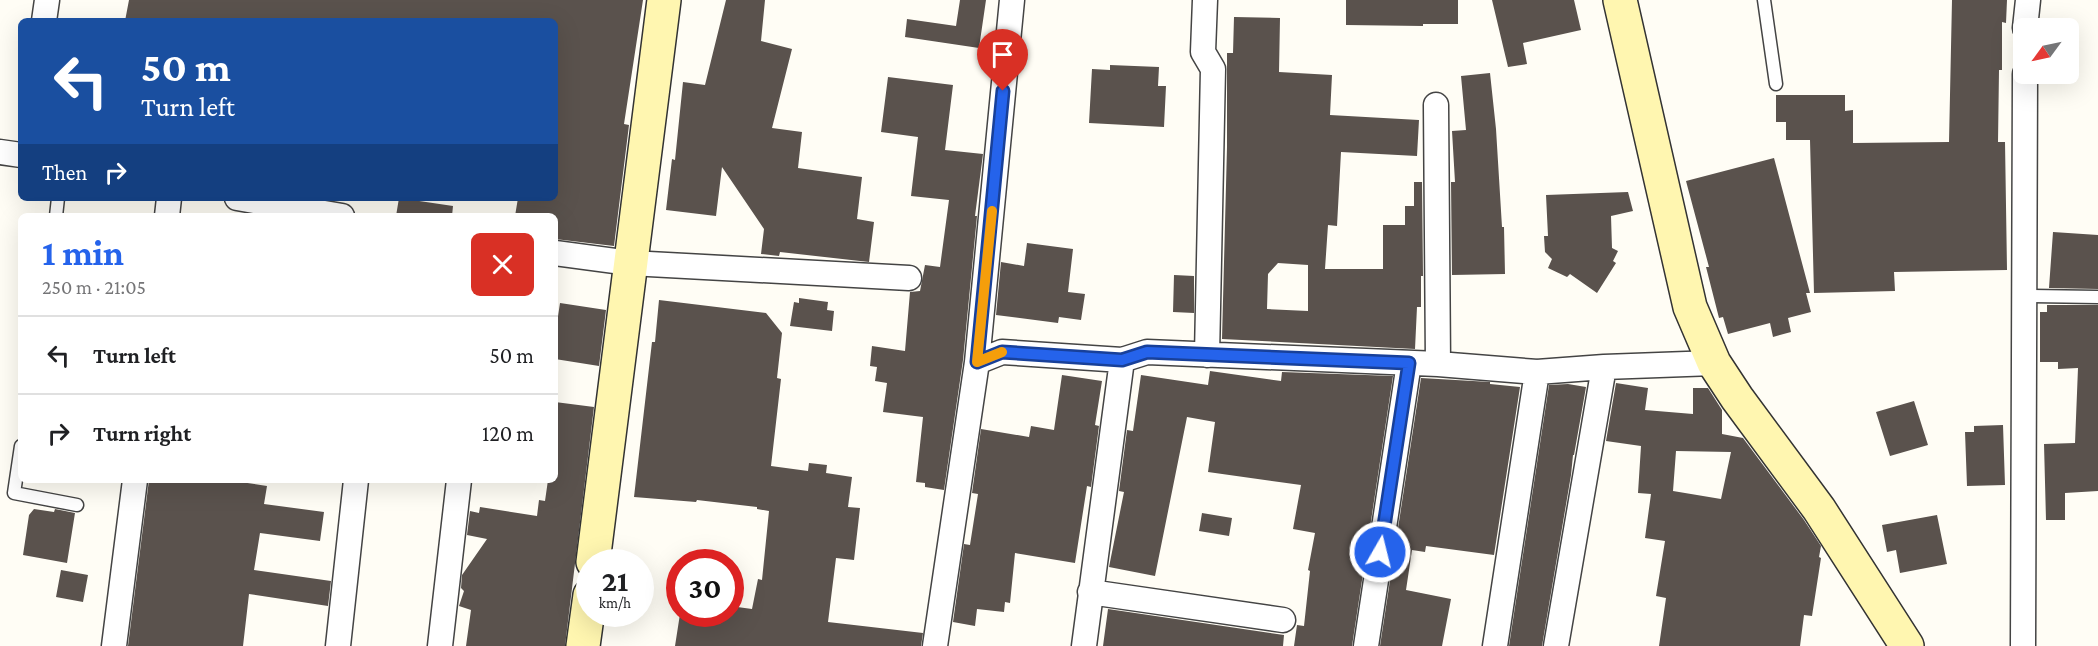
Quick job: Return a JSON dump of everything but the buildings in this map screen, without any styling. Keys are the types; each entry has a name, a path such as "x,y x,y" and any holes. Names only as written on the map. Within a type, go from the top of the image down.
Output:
{"street":[{"path":"45,18 48,0"},
{"path":"595,549 664,0"},
{"path":"935,646 977,362 1012,0"},
{"path":"1205,0 1203,52 1213,69 1207,355"},
{"path":"1620,0 1690,307 1714,363 1819,509 1907,646"},
{"path":"2026,18 2028,0"},
{"path":"2023,646 2025,84"},
{"path":"1436,105 1438,364"},
{"path":"0,152 18,154"},
{"path":"254,201 324,213"},
{"path":"558,253 630,263 909,278"},
{"path":"977,362 1002,352 1122,360 1147,352 1438,364 1537,372 1714,363"},
{"path":"1084,646 1122,360"},
{"path":"1366,646 1409,363"},
{"path":"1556,646 1604,367"},
{"path":"1495,646 1537,372"},
{"path":"114,646 135,483"},
{"path":"338,646 356,483"},
{"path":"440,646 459,483"},
{"path":"1090,592 1283,620"},
{"path":"583,646 586,627"}],"lane":[{"path":"1764,0 1776,84"},
{"path":"2025,296 2098,297"},
{"path":"18,466 14,493 77,505"}],"slow traffic":[{"path":"992,211 977,362 1002,352"}],"route":[{"path":"1003,91 977,362 1002,352 1122,360 1147,352 1409,363 1380,552"}]}
